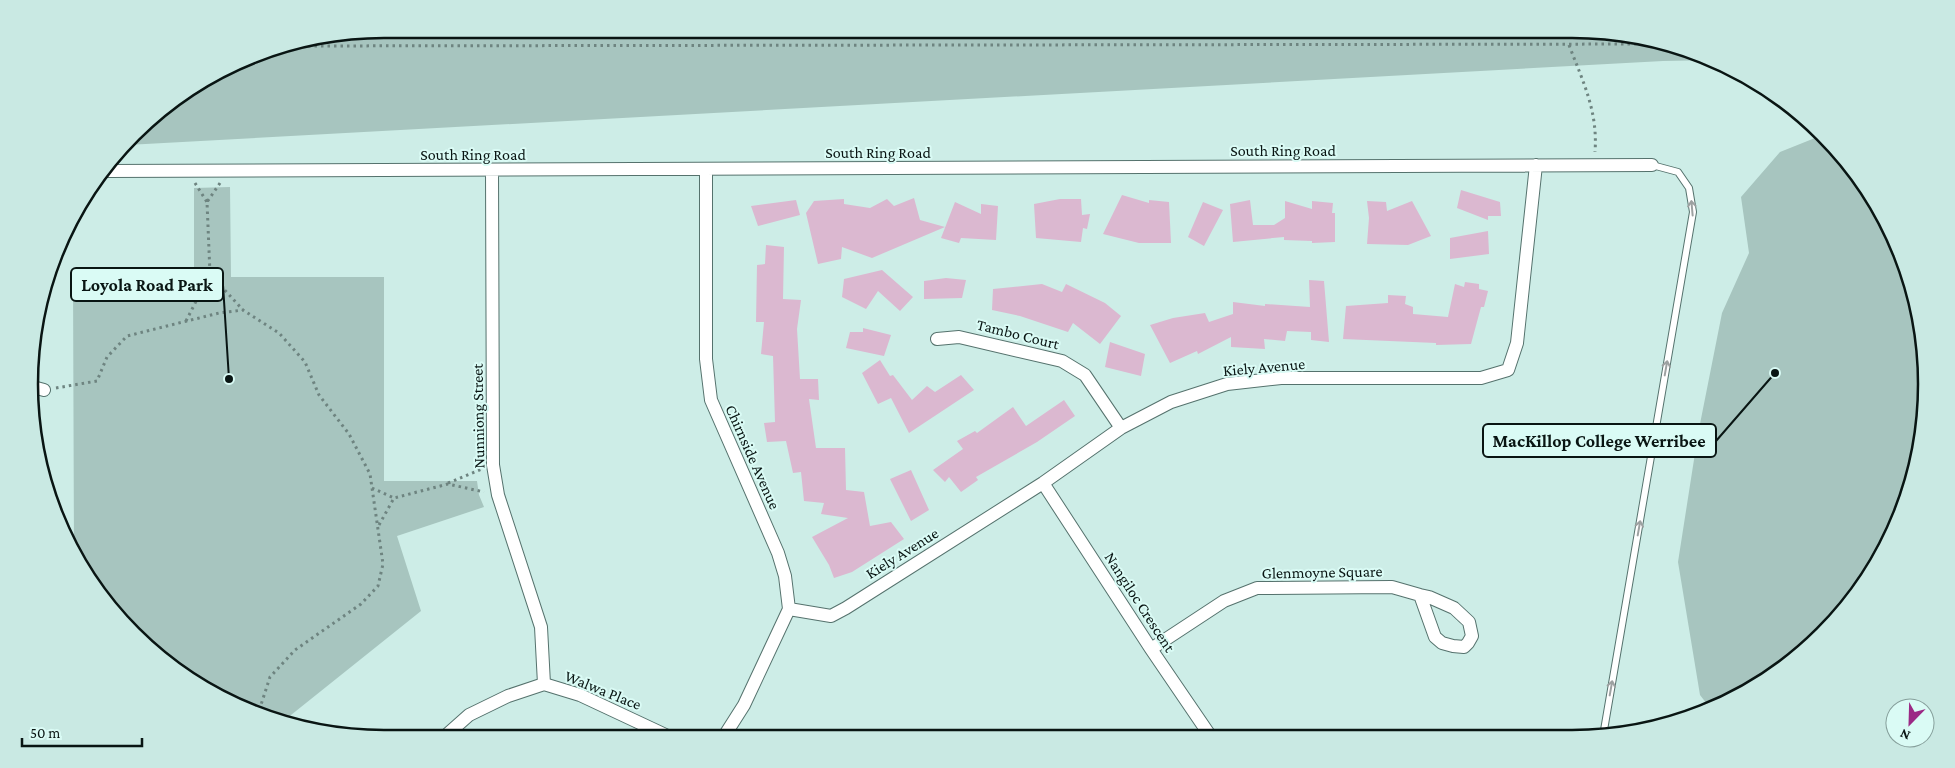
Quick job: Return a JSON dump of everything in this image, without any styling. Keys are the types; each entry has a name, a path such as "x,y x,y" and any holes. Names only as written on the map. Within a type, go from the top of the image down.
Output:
{"street":[{"name":"Kiely Avenue","path":"788,609 831,616 1043,483 1121,428 1171,402 1227,384 1281,378 1481,378 1508,370 1517,343 1536,165"},
{"name":"South Ring Road","path":"111,171 1652,165"},
{"name":"Chirnside Avenue","path":"706,169 706,359 711,400 778,553 785,576 788,609 744,705 728,730"},
{"name":"Nunniong Street","path":"492,170 493,465 498,495 541,627 544,684"},
{"name":"Tambo Court","path":"937,340 959,336 1062,362 1085,375 1121,428"},
{"name":"Nangiloc Crescent","path":"1043,483 1206,730"},
{"name":"Glenmoyne Square","path":"1151,649 1224,601 1257,588 1392,587 1420,595 1454,608 1469,622 1472,636 1468,643 1464,646 1453,646 1435,637 1420,595"},
{"name":"Walwa Place","path":"452,730 469,715 508,696 544,684 580,695 657,730"}],"lane":[{"path":"1604,729 1693,212 1689,188 1678,172 1652,165"}],"path":[{"path":"307,46 1640,44"},
{"path":"1568,45 1592,105 1596,138 1594,165"},
{"path":"186,321 210,274 207,202 229,170"},
{"path":"210,274 243,310 279,333 305,362 319,395 349,434 370,474 383,564 378,586 361,604 295,650 270,677 260,707"},
{"path":"39,388 97,381 107,357 127,336 219,312 243,310"},
{"path":"372,488 394,498 448,484 493,465"},
{"path":"448,484 498,495"},
{"path":"378,526 394,498"}],"shaded area":[{"path":"361,38 1594,38 1639,44 1694,60 134,145 173,109 191,96 231,73 294,49 339,40"},
{"path":"1815,138 1832,156 1859,191 1882,231 1906,294 1915,339 1918,384 1915,429 1906,474 1891,517 1871,557 1846,595 1816,629 1782,659 1744,684 1706,703 1700,695 1678,562 1698,434 1722,313 1749,253 1741,197 1780,152"},
{"path":"230,187 231,277 384,277 384,481 477,481 479,495 484,507 397,536 421,611 288,717 231,695 191,672 156,645 109,595 96,577 74,539 73,277 194,278 194,188"}],"building":[{"path":"1461,190 1500,202 1501,216 1488,216 1488,220 1457,208"},
{"path":"1122,195 1149,203 1149,200 1169,202 1171,243 1139,243 1103,234"},
{"path":"914,198 920,220 945,227 872,258 842,247 841,259 818,264 806,213 814,201 844,199 844,204 870,208 887,199 894,206"},
{"path":"1060,199 1081,199 1082,215 1090,214 1087,229 1083,228 1081,242 1036,238 1034,204"},
{"path":"796,200 800,215 758,226 751,206"},
{"path":"1250,200 1253,225 1274,225 1285,218 1285,201 1312,209 1312,201 1333,203 1332,213 1335,213 1335,242 1312,243 1312,241 1284,240 1284,237 1233,242 1230,204"},
{"path":"1367,201 1386,202 1387,211 1412,201 1431,236 1408,245 1367,244 1369,218"},
{"path":"955,202 981,214 981,204 998,206 996,240 961,238 959,243 941,238"},
{"path":"1203,202 1223,210 1204,246 1188,237"},
{"path":"1488,231 1489,254 1450,259 1450,238"},
{"path":"766,245 784,247 783,299 801,300 797,329 800,379 818,379 819,400 809,399 816,448 845,448 846,490 864,492 870,526 891,522 904,539 852,572 834,578 829,565 812,537 848,518 821,514 824,503 804,501 801,472 793,473 786,441 767,442 764,423 775,422 773,356 761,354 764,322 756,322 757,265 765,264"},
{"path":"882,270 913,297 900,311 878,291 866,309 842,297 844,279"},
{"path":"946,278 966,280 962,298 924,299 924,281"},
{"path":"1309,280 1324,281 1329,342 1311,340 1311,332 1287,331 1285,341 1264,339 1265,349 1231,347 1231,337 1198,354 1197,351 1170,363 1150,325 1173,318 1205,313 1209,322 1233,314 1233,302 1265,306 1265,304 1310,307"},
{"path":"1465,282 1479,284 1479,289 1488,291 1484,307 1481,307 1471,344 1436,345 1436,343 1343,339 1346,306 1388,303 1388,295 1406,296 1405,304 1413,307 1413,314 1448,317 1455,284 1464,287"},
{"path":"1042,284 1062,292 1066,284 1105,303 1121,316 1100,344 1073,323 1068,332 1020,316 992,310 993,289"},
{"path":"863,328 891,335 884,356 846,348 850,332 863,332"},
{"path":"1110,342 1145,354 1141,376 1105,367"},
{"path":"880,360 890,376 893,375 912,400 927,386 935,392 961,375 974,390 909,433 891,398 878,404 862,373"},
{"path":"1064,400 1075,416 1037,442 976,477 978,480 961,492 949,477 945,482 933,470 963,449 957,441 975,431 977,433 1013,407 1026,426"},
{"path":"911,470 929,510 911,521 890,479"}],"place":[{"name":"MacKillop College Werribee","path":"1775,373"},
{"name":"Loyola Road Park","path":"229,379"}]}
